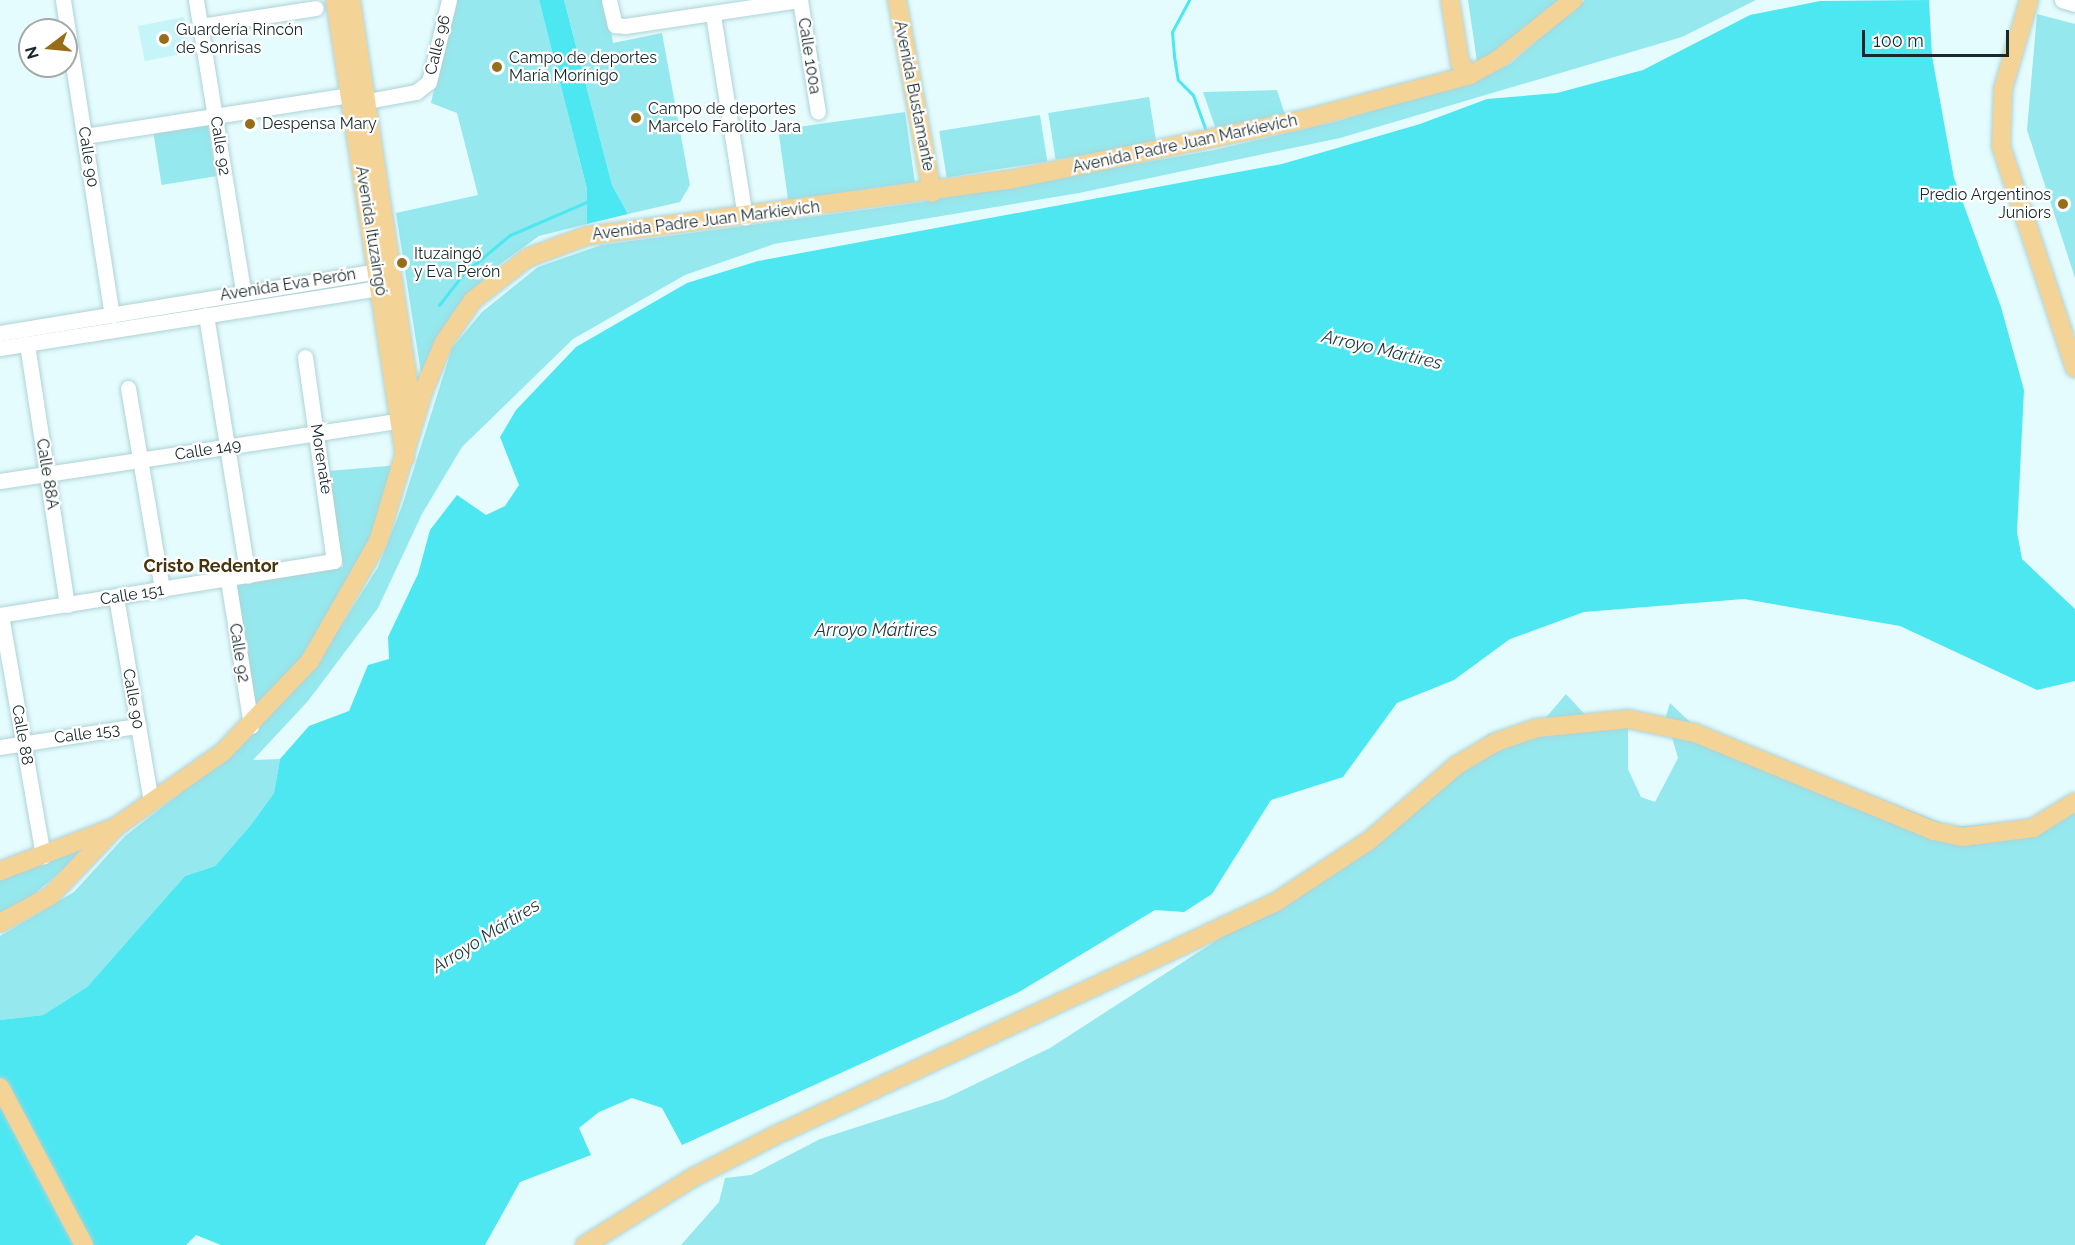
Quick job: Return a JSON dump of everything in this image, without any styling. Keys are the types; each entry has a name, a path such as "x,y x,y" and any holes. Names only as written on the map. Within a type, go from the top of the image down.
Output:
{"main road":[{"name":"Avenida Ituzaingó","path":"336,0 350,95 406,415 405,462"},
{"name":"Avenida Ituzaingó","path":"352,0 368,101 383,279"},
{"name":"Avenida Bustamante","path":"897,0 932,192"},
{"path":"1450,0 1460,63 1470,75"},
{"path":"1462,0 1470,75"},
{"name":"Avenida Padre Juan Markievich","path":"0,923 64,885 117,826 251,726 310,661 347,602 378,542 415,430 433,365 460,316 527,258 586,236 932,192 1181,147 1470,75 1500,59 1573,0"},
{"path":"2029,0 2003,89 2001,146 2075,368"},
{"name":"Avenida Ituzaingó","path":"406,415 415,430"},
{"path":"585,1245 694,1177 776,1135 1276,902 1370,840 1457,765 1537,728 1628,719 1684,730 1934,831 1962,837 2033,828 2075,802"},
{"name":"Avenida Padre Juan Markievich","path":"0,871 117,826"},
{"path":"0,1087 84,1245"}],"street":[{"name":"Calle 90","path":"63,0 112,315"},
{"name":"Calle 92","path":"196,0 243,291"},
{"name":"Calle 96","path":"368,101 423,89 449,0"},
{"path":"609,0 615,25 713,15 800,0"},
{"name":"Calle 100a","path":"800,0 818,112"},
{"path":"2062,0 2075,4"},
{"path":"200,26 316,8"},
{"path":"713,15 745,217"},
{"path":"85,136 350,95 368,101"},
{"name":"Avenida Eva Perón","path":"0,333 243,291 383,279"},
{"name":"Avenida Eva Perón","path":"0,348 206,315 383,279"},
{"path":"206,315 248,576"},
{"name":"Calle 88A","path":"27,344 67,605"},
{"name":"Morenate","path":"305,357 334,561"},
{"path":"128,388 162,590"},
{"name":"Calle 149","path":"0,481 317,434 406,415"},
{"name":"Calle 151","path":"0,615 228,580 334,561"},
{"name":"Calle 92","path":"228,580 251,726"},
{"name":"Calle 90","path":"116,597 151,801"},
{"name":"Calle 88","path":"0,615 43,856"},
{"name":"Calle 153","path":"0,747 138,726"}],"shaded area":[{"path":"454,0 539,0 587,189 587,224 539,236 492,270 457,308 421,373 396,213 478,195 457,113 431,103"},
{"name":"Campo de deportes Marcelo Farolito Jara","path":"564,0 606,0 613,43 662,33 690,185 680,202 628,214 612,185"},
{"path":"1468,0 1562,0 1495,56 1477,62"},
{"path":"1585,0 1756,0 1682,37 1340,138 1079,193 774,244 685,275 573,339 462,447 422,514 378,608 308,701 253,760 280,759 274,793 250,826 215,866 185,876 87,987 43,1015 0,1020 0,936 74,892 125,836 240,747 296,687 339,629 378,567 402,506 452,348 482,312 538,267 601,245 922,202 1214,150 1335,122 1484,77 1510,64"},
{"name":"Predio Argentinos Juniors","path":"2037,14 2075,24 2075,278 2027,130"},
{"name":"Guardería Rincón de Sonrisas","path":"184,17 191,52 145,61 138,26"},
{"path":"1277,90 1287,121 1218,135 1203,92"},
{"path":"1149,97 1156,143 1056,159 1048,113"},
{"path":"905,112 915,182 788,200 778,130"},
{"path":"1040,115 1047,161 947,177 939,131"},
{"path":"207,120 216,176 162,185 153,129"},
{"path":"399,465 369,551 298,663 254,708 234,581 343,567 328,471"},
{"path":"1566,694 1589,719 1628,719 1628,769 1641,797 1655,802 1678,758 1666,716 1670,703 1694,726 1952,827 2027,821 2075,808 2075,1245 681,1245 719,1202 725,1178 751,1175 820,1139 944,1099 1050,1048 1276,902 1458,765 1489,734 1537,728"},
{"path":"105,835 22,904 0,916 0,877"}],"water":[{"path":"539,0 564,0 612,185 628,214 587,224 587,189"},
{"name":"Arroyo Mártires","path":"1929,0 1932,56 1954,178 2001,307 2024,390 2017,532 2022,559 2075,609 2075,681 2037,690 1900,626 1744,599 1584,612 1510,639 1454,680 1397,703 1343,777 1271,800 1212,894 1184,912 1155,910 1019,992 682,1145 662,1108 632,1098 599,1112 579,1128 591,1155 520,1182 485,1245 221,1245 196,1235 186,1245 0,1245 0,1020 43,1015 87,987 185,876 215,866 250,826 274,793 280,759 309,726 349,711 368,665 389,659 388,637 418,574 430,530 457,495 486,515 505,506 519,485 500,437 516,410 576,347 687,283 758,261 1282,164 1420,124 1487,99 1557,93 1643,70 1750,15 1820,1"}],"waterway":[{"path":"1189,0 1172,32 1174,56 1178,80 1193,95 1206,130"},
{"path":"439,305 464,273 510,235 589,201"}],"place":[{"name":"Guardería Rincón de Sonrisas","path":"164,39"},
{"name":"Campo de deportes María Morínigo","path":"497,67"},
{"name":"Campo de deportes Marcelo Farolito Jara","path":"636,118"},
{"name":"Despensa Mary","path":"250,124"},
{"name":"Predio Argentinos Juniors","path":"2063,204"},
{"name":"Ituzaingó y Eva Perón","path":"402,263"}],"district":[{"name":"Cristo Redentor","path":"211,566"}]}
